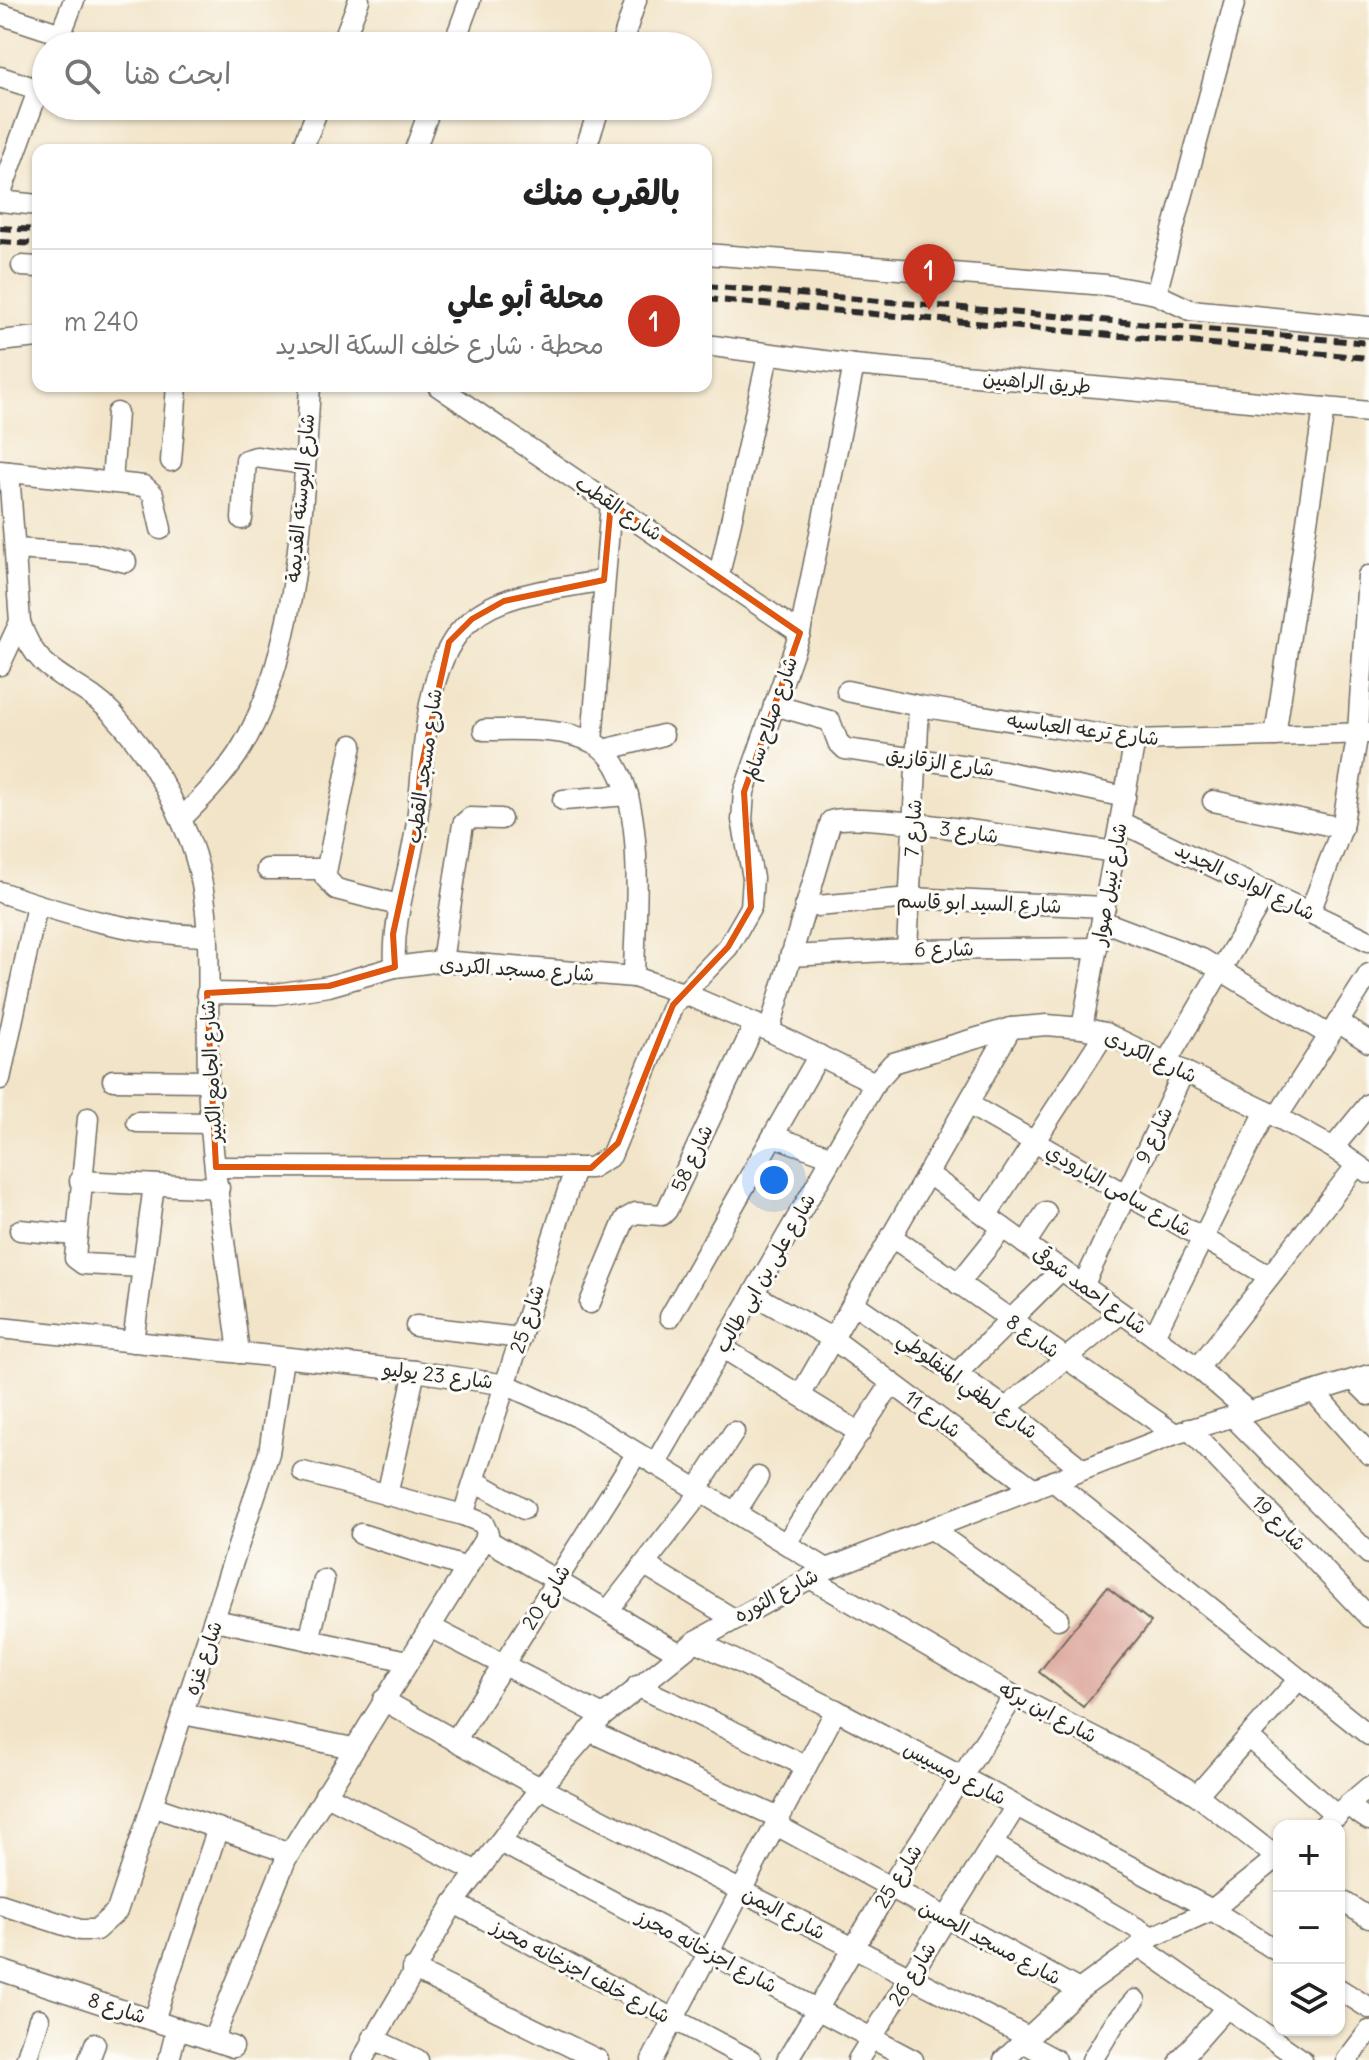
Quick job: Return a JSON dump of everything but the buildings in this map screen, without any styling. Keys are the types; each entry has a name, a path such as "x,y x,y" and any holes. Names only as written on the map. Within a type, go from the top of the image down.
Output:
{"street":[{"path":"61,32 74,0"},
{"path":"346,32 359,0"},
{"path":"458,32 470,0"},
{"path":"626,32 636,0"},
{"path":"1156,294 1235,0"},
{"path":"0,14 40,32"},
{"path":"0,77 32,87"},
{"path":"0,195 32,103"},
{"path":"304,144 314,120"},
{"path":"417,144 426,120"},
{"path":"587,144 595,120"},
{"path":"0,201 32,204"},
{"path":"712,254 1106,285 1156,294 1190,310 1369,327"},
{"path":"0,341 32,338"},
{"name":"طريق الراهبين","path":"712,346 768,356 854,365 1369,412"},
{"path":"719,575 768,356"},
{"name":"شارع صلاح سالم","path":"583,1169 611,1156 673,1005 728,947 751,907 753,878 742,820 744,792 800,633 854,365"},
{"path":"171,461 177,392"},
{"name":"شارع البوسته القديمة","path":"181,819 212,789 238,754 258,715 289,607 300,539 310,392"},
{"name":"شارع القطب","path":"447,392 800,633"},
{"path":"1275,736 1324,408"},
{"path":"112,482 117,413"},
{"path":"242,519 246,460 256,457 305,464"},
{"path":"0,665 20,622 5,472 112,482 150,489 161,529"},
{"path":"611,503 604,580 598,746 628,795 635,847 634,977"},
{"path":"15,549 94,554 126,562"},
{"path":"1310,912 1342,828 1364,732 1368,576"},
{"name":"شارع مسجد القطب","path":"395,967 393,934 416,829 420,773 437,677 449,642 472,619 504,601 604,580"},
{"name":"شارع الجامع الكبير","path":"20,622 27,644 38,660 110,711 142,748 181,819 202,887 210,1123 239,1353"},
{"name":"شارع ترعه العباسيه","path":"847,691 919,706 1135,740 1364,732"},
{"name":"شارع الزقازيق","path":"774,705 830,721 838,742 845,749 1003,771 1125,797"},
{"name":"شارع 7","path":"907,950 919,706"},
{"path":"484,730 543,732 598,746 663,735"},
{"name":"شارع نبيل صوار","path":"1082,1028 1135,740"},
{"path":"352,745 325,869 329,885 398,905"},
{"path":"563,800 628,795"},
{"path":"1213,801 1342,828"},
{"name":"شارع 3","path":"805,907 827,828 831,821 843,817 1115,852"},
{"path":"442,961 463,824 470,818 501,819"},
{"name":"شارع الوادى الجديد","path":"1120,822 1369,941"},
{"path":"267,869 325,869"},
{"name":"شارع 9","path":"1083,1286 1126,1194 1175,1067 1220,972 1267,891"},
{"path":"0,892 115,928 157,935 206,936"},
{"name":"شارع السيد ابو قاسم","path":"805,907 910,898 1103,914 1202,959 1220,972 1334,1029 1369,1042"},
{"path":"0,1079 37,905"},
{"path":"762,1027 790,956 805,907"},
{"name":"شارع 6","path":"790,956 907,950 1097,948"},
{"name":"شارع مسجد الكردى","path":"207,993 302,990 395,967 442,961 634,977 683,993 762,1027 875,1083"},
{"path":"1154,1336 1201,1237 1271,1114 1334,1029 1369,974"},
{"name":"شارع الكردى","path":"875,1083 893,1063 1011,1028 1047,1025 1082,1028 1105,1033 1271,1114 1333,1148 1363,1169"},
{"name":"شارع 58","path":"590,1303 625,1219 636,1213 662,1215 667,1210 762,1027"},
{"path":"801,1394 1011,1028"},
{"path":"958,1284 995,1222 1035,1143 1105,1033"},
{"path":"670,1317 819,1055"},
{"path":"113,1080 208,1081"},
{"name":"شارع على بن ابى طالب","path":"646,1458 723,1348 875,1083"},
{"name":"شارع سامى البارودي","path":"968,1104 1269,1276"},
{"path":"1333,1148 1369,1104"},
{"path":"88,1118 74,1252 79,1262 143,1267"},
{"path":"137,1122 210,1123"},
{"path":"773,1136 832,1157"},
{"path":"216,1167 583,1169"},
{"name":"شارع 25","path":"463,1515 521,1338 583,1169"},
{"path":"1198,1368 1269,1276 1363,1169"},
{"name":"شارع احمد شوقى","path":"928,1174 1198,1368 1369,1554"},
{"path":"80,1181 219,1188"},
{"path":"133,1342 154,1185"},
{"path":"1025,1244 1046,1212"},
{"path":"20,1230 75,1235"},
{"name":"شارع 8","path":"892,1237 1067,1359 1182,1432"},
{"path":"956,1374 1061,1270"},
{"name":"شارع 11","path":"753,1294 833,1339 892,1383 1043,1485 1369,1735"},
{"name":"شارع لطفي المنفلوطي","path":"853,1303 1006,1408 1082,1469"},
{"path":"1006,1408 1121,1313"},
{"path":"416,1326 521,1338"},
{"name":"شارع 23 يوليو","path":"0,1328 415,1371 507,1385 545,1399 646,1458 786,1543 819,1573"},
{"path":"723,1348 860,1433"},
{"name":"شارع غزه","path":"0,1904 80,1930 96,1930 117,1911 269,1453 283,1358"},
{"path":"387,1495 415,1371"},
{"path":"1362,1377 1369,1395"},
{"name":"شارع الثوره","path":"362,2060 412,1969 454,1903 540,1788 596,1724 637,1686 688,1647 732,1618 819,1573 1182,1432 1362,1377"},
{"path":"786,1543 892,1383"},
{"path":"1314,1392 1369,1454"},
{"path":"610,1608 699,1490 734,1432"},
{"name":"شارع 19","path":"1182,1432 1369,1617"},
{"name":"شارع 20","path":"455,1741 558,1579 646,1458"},
{"path":"303,1472 463,1515"},
{"path":"735,1513 758,1477"},
{"path":"475,1481 524,1509"},
{"name":"شارع رمسيس","path":"463,1515 488,1528 486,1539 610,1608 688,1647 836,1710 1212,1910 1273,1948"},
{"path":"931,1529 1058,1619"},
{"path":"361,1534 467,1568"},
{"path":"213,2040 290,1853 486,1539"},
{"path":"645,1565 732,1618"},
{"name":"شارع ابن بركه","path":"819,1573 1014,1696 1154,1768 1197,1795 1273,1853"},
{"path":"309,1640 324,1580"},
{"path":"215,1620 408,1661"},
{"name":"شارع مسجد الحسن","path":"430,1627 503,1665 596,1724 1079,1990"},
{"path":"1197,1795 1299,1679"},
{"path":"637,1686 806,1766"},
{"name":"شارع 25","path":"787,2060 890,1887 1014,1696"},
{"name":"شارع اليمن","path":"383,1700 540,1788 1026,2039 1056,2060"},
{"path":"652,2060 836,1710"},
{"path":"183,1714 353,1748"},
{"path":"1248,1737 1336,1816 1369,1820"},
{"path":"1336,1816 1369,1787"},
{"path":"325,1794 477,1872"},
{"path":"152,1806 290,1853"},
{"name":"شارع 26","path":"858,2060 1016,1806"},
{"path":"154,2020 218,1828"},
{"name":"شارع اجزخانه محرز","path":"500,1842 913,2060"},
{"path":"992,1844 1146,1941 1227,2007 1302,2060"},
{"path":"1004,2060 1079,1990 1146,1941 1212,1910 1273,1861"},
{"name":"شارع خلف اجزخانه محرز","path":"454,1903 751,2060"},
{"path":"1345,1903 1369,1918"},
{"path":"412,1969 598,2060"},
{"name":"شارع 8","path":"0,1970 233,2047"},
{"path":"1345,1993 1369,2008"},
{"path":"1092,2060 1114,2024 1135,2000"},
{"path":"1180,2060 1227,2007"},
{"path":"26,2060 39,2019"},
{"path":"169,2060 177,2028"},
{"path":"1347,2060 1369,2031"},
{"path":"372,2038 418,2060"}],"highlighted area":[{"path":"611,503 800,633 744,792 751,907 728,947 673,1005 618,1143 591,1168 216,1167 207,993 329,986 395,967 393,934 416,829 420,773 449,642 472,619 504,601 604,580"}],"railway":[{"path":"0,228 32,230"},
{"path":"0,242 32,244"},
{"path":"712,287 1369,343"},
{"path":"712,300 1369,358"}],"place":[{"name":"محلة أبو علي","path":"929,310"}]}
